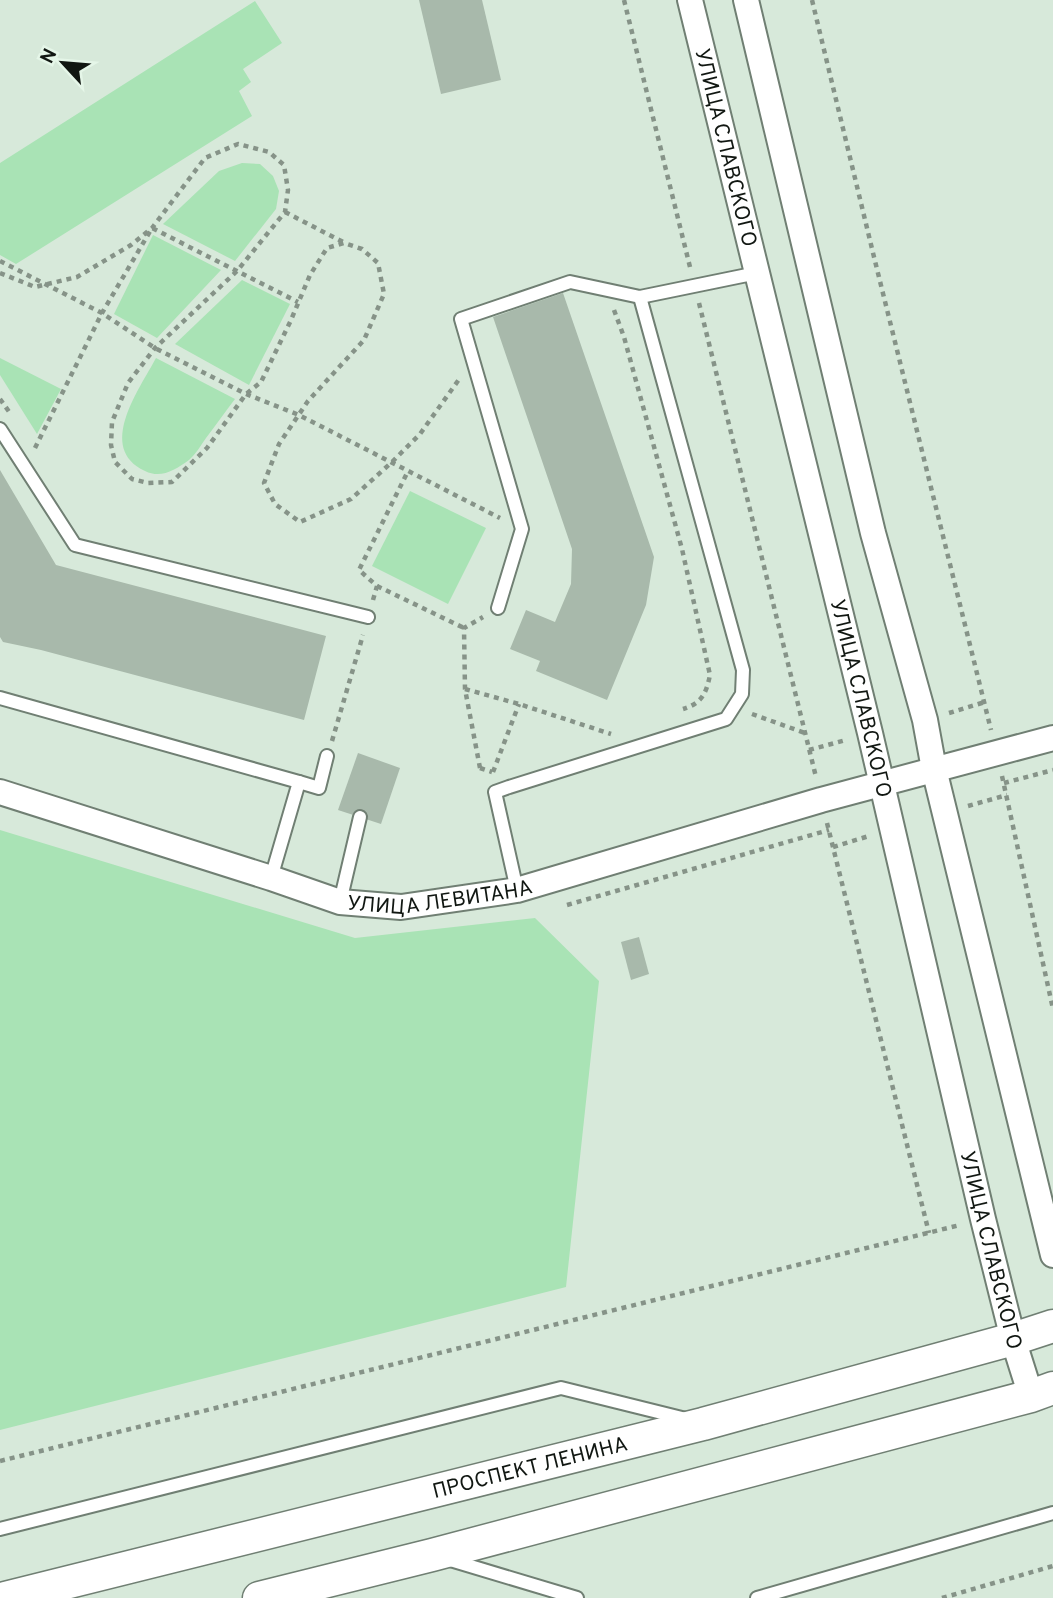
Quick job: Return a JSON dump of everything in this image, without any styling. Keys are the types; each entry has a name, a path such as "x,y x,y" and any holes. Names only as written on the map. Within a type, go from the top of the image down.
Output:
{"street":[{"name":"УЛИЦА СЛАВСКОГО","path":"690,0 870,733 1013,1339 1042,1392"},
{"path":"746,0 873,533 925,720 934,769 1053,1255"},
{"name":"УЛИЦА ЛЕВИТАНА","path":"0,792 340,902 401,907 517,890 821,800 1053,738"},
{"name":"ПРОСПЕКТ ЛЕНИНА","path":"5,1598 703,1424 1053,1326"},
{"path":"259,1598 432,1555 1042,1392"}],"lane":[{"path":"498,608 522,529 460,319 570,282 640,297 757,273"},
{"path":"517,890 495,792 726,719 742,694 743,670 640,297"},
{"path":"0,429 75,545 368,617"},
{"path":"0,698 319,788 327,756"},
{"path":"271,878 299,782"},
{"path":"340,902 360,817"},
{"path":"0,1529 561,1388 703,1424"},
{"path":"757,1598 1053,1513"},
{"path":"432,1555 577,1598"}],"path":[{"path":"625,0 929,1233"},
{"path":"812,0 997,752 1053,1009"},
{"path":"28,438 35,448 102,313 152,228 205,158 239,145 269,152 284,165 288,190 285,212 237,271 155,348 128,383 112,422 111,445 115,462 132,479 148,483 172,481 208,448 246,394 261,382 310,275 327,248 344,243"},
{"path":"285,212 344,243 362,249 378,263 384,294 364,340 308,401 279,443 264,483 275,504 300,522 351,499 420,434 472,360"},
{"path":"152,228 298,302"},
{"path":"152,228 131,245 77,277 45,284 35,286 0,274 3,262 45,284 102,313 155,348 246,394 299,415 522,529"},
{"path":"606,290 624,337 682,549 710,675 706,693 692,706 681,710"},
{"path":"0,399 14,419"},
{"path":"377,586 464,628"},
{"path":"464,628 498,608"},
{"path":"464,628 465,689 480,768 495,792"},
{"path":"465,689 612,735 599,739"},
{"path":"493,772 519,704"},
{"path":"480,768 501,772"},
{"path":"1004,783 1053,770"},
{"path":"0,1461 983,1219"},
{"path":"942,1598 1053,1566"}],"green space":[{"path":"255,1 282,43 243,69 251,82 239,91 252,116 16,264 0,255 0,163"},
{"path":"242,163 260,164 273,176 279,191 276,209 235,261 163,224 219,171"},
{"path":"153,235 221,270 157,338 114,314"},
{"path":"242,280 290,304 249,385 175,344"},
{"path":"0,358 61,389 37,434 0,375"},
{"path":"156,358 235,399 192,458 162,474 145,471 131,461 124,448 122,434 132,402"},
{"path":"410,491 486,528 448,604 372,566"},
{"path":"0,830 355,938 535,918 599,981 566,1287 0,1430"}],"building":[{"path":"419,0 482,0 501,80 441,94"},
{"path":"563,293 654,557 646,605 607,700 536,671 540,661 510,649 526,610 555,622 571,584 572,549 493,317"},
{"path":"0,470 56,565 326,636 304,720 3,642 0,637"},
{"path":"358,753 400,768 381,824 338,810"},
{"path":"639,937 649,974 631,980 621,942"}]}
